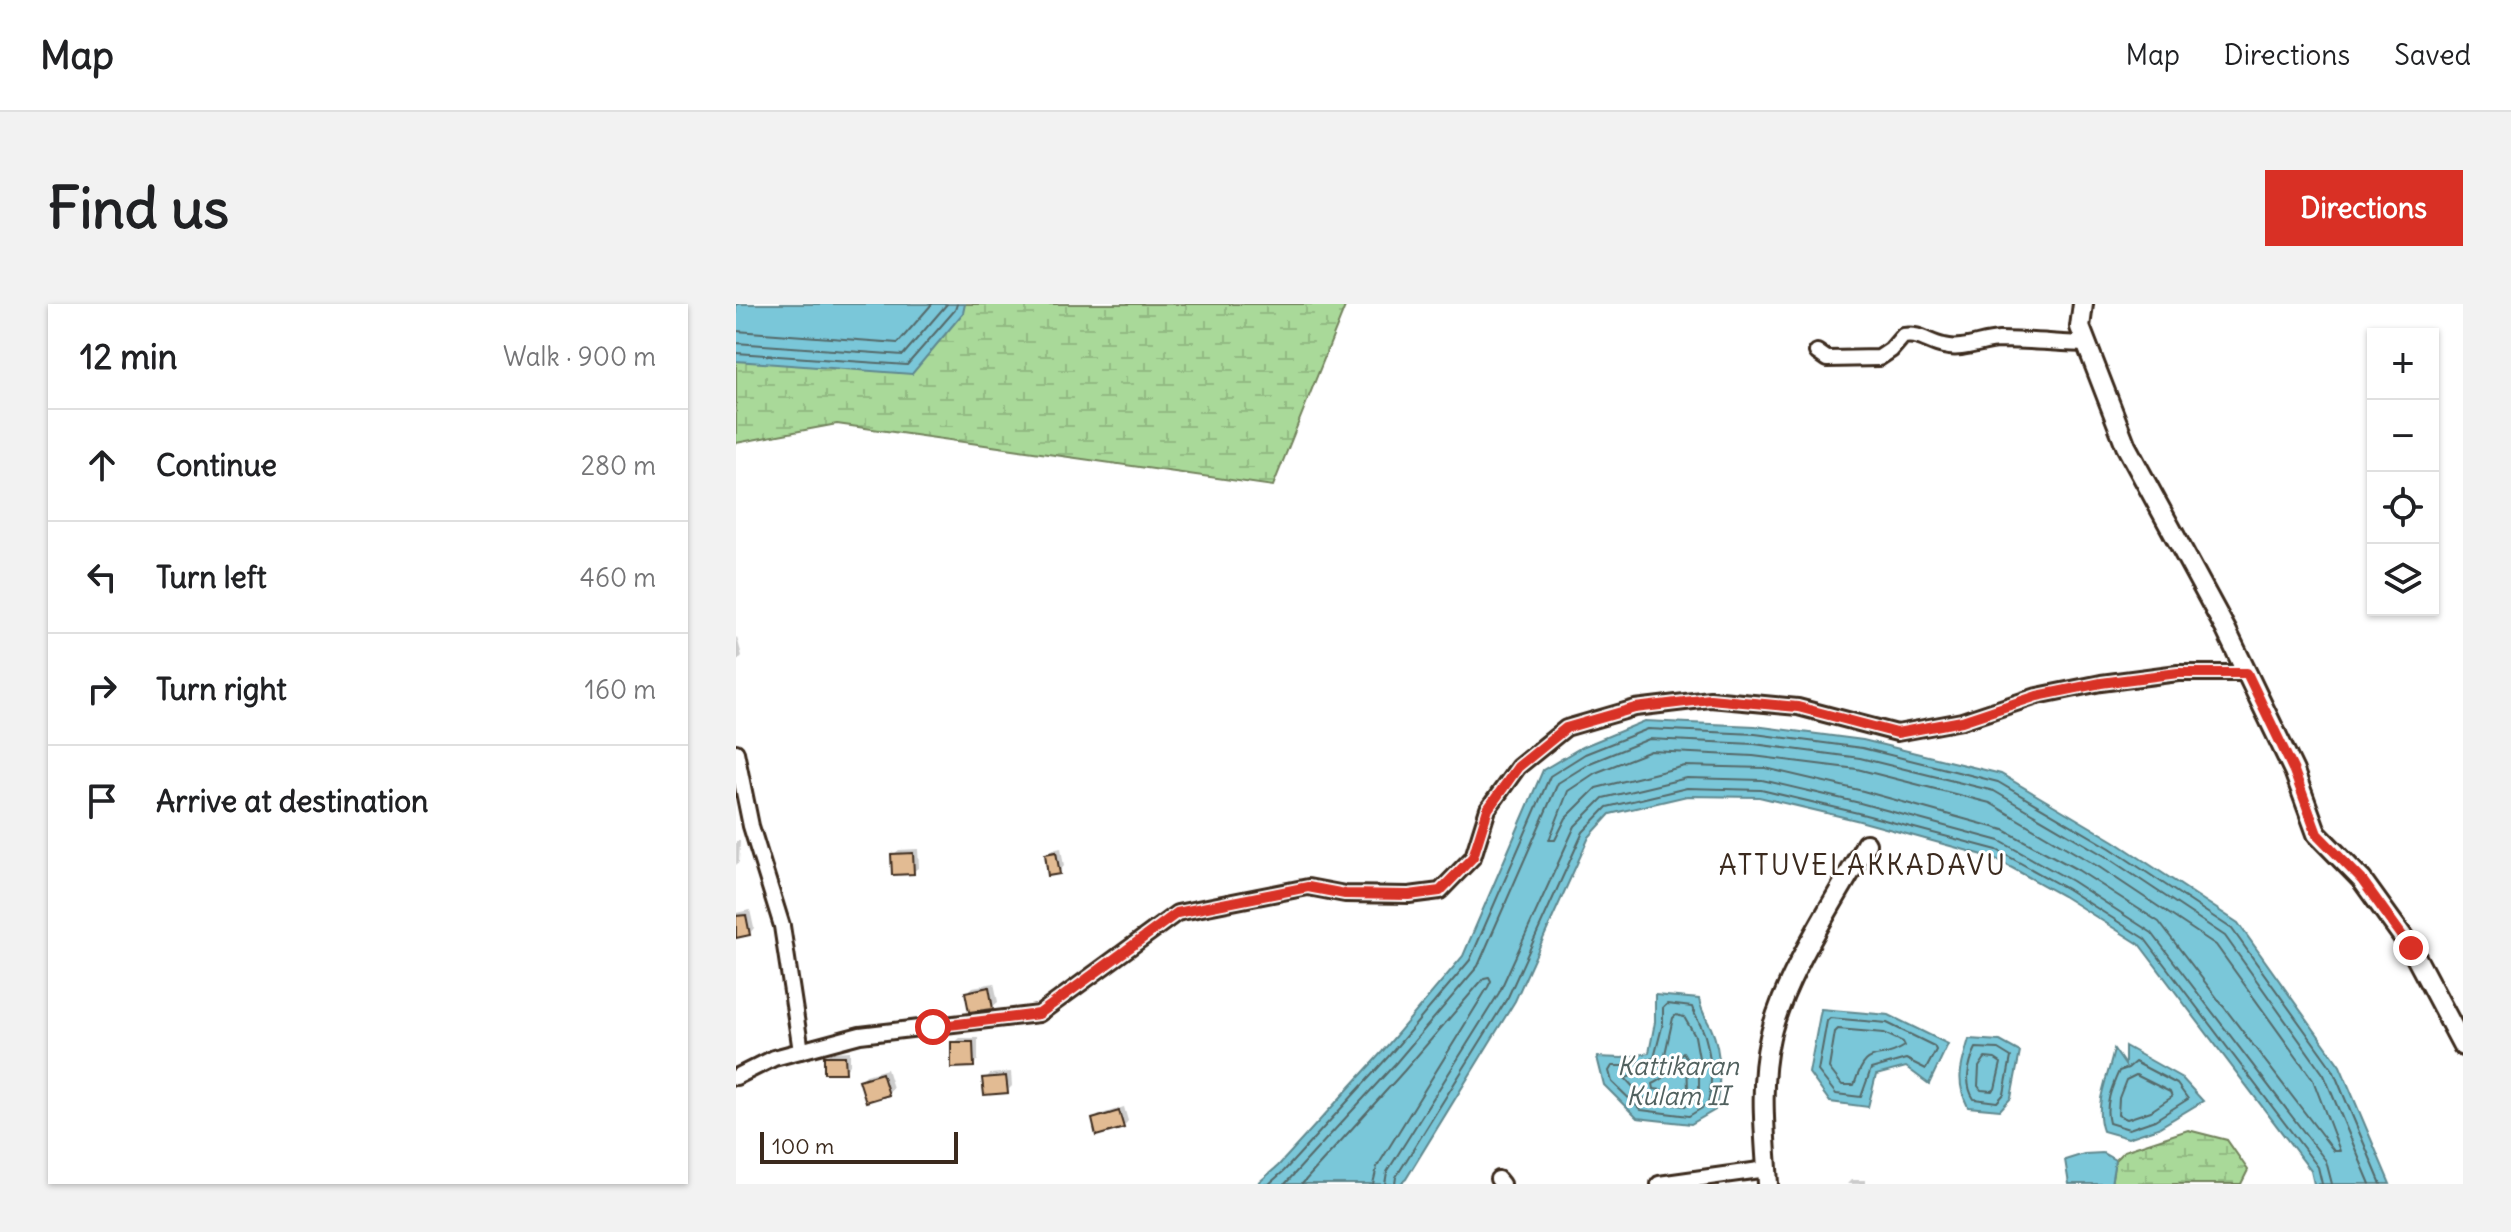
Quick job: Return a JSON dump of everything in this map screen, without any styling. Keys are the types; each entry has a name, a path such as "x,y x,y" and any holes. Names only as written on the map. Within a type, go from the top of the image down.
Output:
{"main road":[{"path":"2083,304 2080,327 2126,446 2226,630 2294,771 2317,834 2362,880 2411,948 2463,1046"},
{"path":"1768,1176 1762,1111 1770,1037 1787,987 1866,844"}],"street":[{"path":"1817,352 1827,359 1879,358 1903,336 1912,334 1944,347 1996,340 2087,344"},
{"path":"736,1077 774,1058 860,1035 1039,1014 1177,913 1308,887 1345,894 1409,895 1440,891 1473,857 1488,809 1518,767 1566,728 1635,708 1710,699 1798,707 1897,733 1962,721 2037,696 2101,683 2178,673 2247,673"},
{"path":"736,752 751,826 782,926 801,1051"},
{"path":"1659,1184 1768,1176"}],"green space":[{"path":"736,304 1346,304 1273,486 837,424 736,443"},
{"path":"2188,1130 2227,1140 2248,1170 2241,1184 2111,1184 2115,1160 2124,1151"}],"water":[{"path":"736,304 965,304 963,313 912,374 736,361"},
{"path":"1645,721 1755,726 1863,740 2001,774 2114,841 2238,923 2340,1066 2390,1184 2314,1184 2311,1171 2139,944 2063,896 1994,858 1856,820 1759,797 1687,796 1610,814 1589,837 1515,1001 1406,1179 1400,1184 1257,1184 1278,1166 1382,1052 1463,956 1543,770 1582,747"},
{"name":"Kattikaran Kulam II","path":"1655,995 1699,999 1715,1037 1719,1069 1715,1110 1691,1124 1637,1118 1604,1085 1597,1057 1622,1058 1649,1053 1655,1022"},
{"path":"1821,1009 1889,1015 1948,1044 1929,1084 1906,1067 1876,1075 1868,1107 1830,1102 1809,1073"},
{"path":"1969,1039 2000,1041 2020,1052 2011,1098 2000,1110 1968,1107 1964,1098 1960,1081"},
{"path":"2125,1046 2182,1078 2203,1101 2158,1128 2128,1138 2103,1131 2100,1110 2103,1090 2114,1049 2125,1065"},
{"path":"2103,1153 2115,1160 2111,1184 2069,1184 2065,1160 2084,1154"}],"building":[{"path":"1056,852 1060,874 1048,876 1045,854"},
{"path":"913,853 914,874 892,875 891,854"},
{"path":"746,915 750,935 736,938 736,916"},
{"path":"989,987 993,1009 969,1012 965,992"},
{"path":"951,1042 973,1042 974,1067 951,1068"},
{"path":"824,1056 845,1056 846,1073 824,1073"},
{"path":"882,1073 889,1095 866,1102 859,1080"},
{"path":"1006,1076 1008,1093 984,1095 982,1078"},
{"path":"1119,1111 1124,1128 1096,1136 1092,1119"}],"district":[{"name":"ATTUVELAKKADAVU","path":"1863,865"}],"route":[{"path":"933,1027 1039,1014 1177,913 1308,887 1345,894 1409,895 1440,891 1473,857 1488,809 1518,767 1566,728 1635,708 1710,699 1798,707 1897,733 1962,721 2037,696 2101,683 2178,673 2247,673 2294,771 2317,834 2362,880 2411,948"}]}
